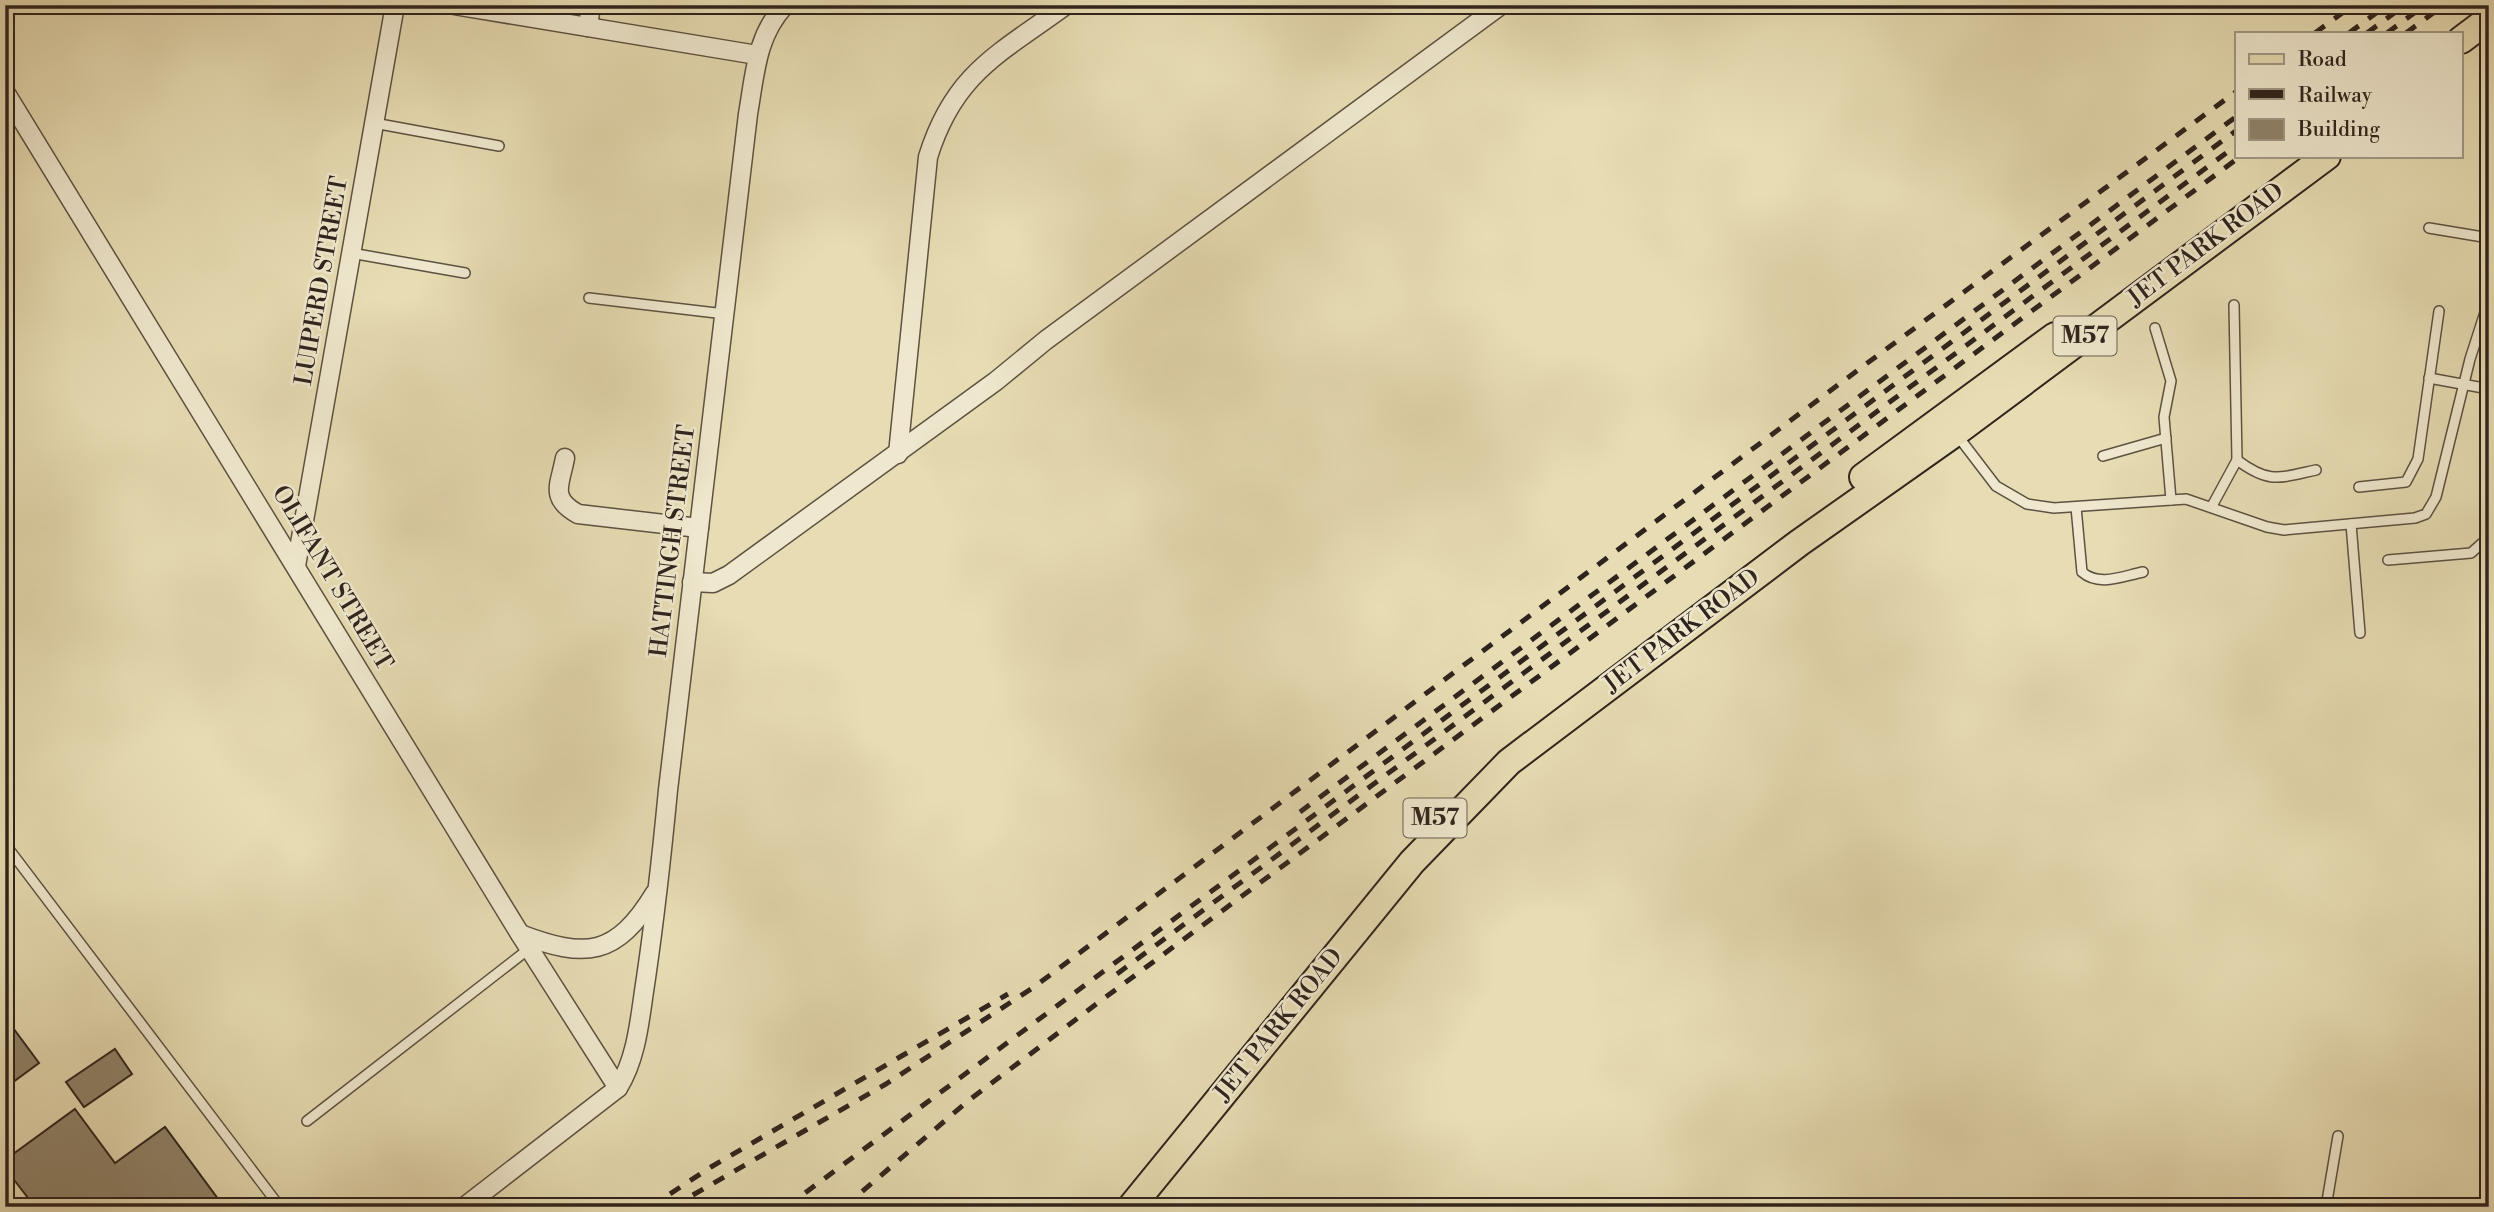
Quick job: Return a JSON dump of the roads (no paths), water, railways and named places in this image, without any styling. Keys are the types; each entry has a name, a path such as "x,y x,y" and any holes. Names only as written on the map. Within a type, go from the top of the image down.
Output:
{"main road":[{"path":"2462,39 2489,19"},
{"path":"2462,55 2489,36"},
{"name":"JET PARK ROAD","path":"1131,1207 1404,871 1496,775 1549,730 1799,543 1949,425 2300,158"},
{"name":"JET PARK ROAD","path":"1110,1207 1146,1169 1222,1078 1380,877 1460,791 1538,723 1949,425 2324,158"}],"street":[{"name":"LUIPERD STREET","path":"296,566 395,5"},
{"path":"454,5 757,55"},
{"path":"588,27 592,5"},
{"name":"HATTINGH STREET","path":"618,1088 626,1075 636,1040 660,884 692,582 757,55 772,19 785,5"},
{"path":"898,454 928,157 939,124 956,94 979,69 1066,5"},
{"path":"692,582 706,584 724,578 898,454 1501,5"},
{"name":"OLIFANT STREET","path":"5,92 525,941 618,1088"},
{"path":"565,458 558,494 561,503 578,514 699,528"},
{"path":"525,941 562,949 595,947 614,940 631,927 660,884"},
{"path":"464,1207 618,1088"}],"lane":[{"path":"374,123 499,146"},
{"path":"2429,228 2489,238"},
{"path":"351,253 465,273"},
{"path":"589,298 725,314"},
{"path":"1949,425 2004,494 2040,507 2186,499 2267,527 2284,530 2415,518 2426,514 2436,497 2464,383 2489,300"},
{"path":"2212,506 2237,460 2234,305"},
{"path":"2359,487 2406,482 2412,474 2418,459 2438,312"},
{"path":"2155,328 2171,381 2164,417 2171,500"},
{"path":"2429,378 2489,389"},
{"path":"2103,456 2166,438"},
{"path":"2237,460 2256,475 2267,478 2316,470"},
{"path":"2076,507 2082,572 2089,578 2102,581 2143,572"},
{"path":"2351,524 2360,633"},
{"path":"2388,560 2471,553 2489,537"},
{"path":"5,844 280,1207"},
{"path":"307,1121 525,941"},
{"path":"2326,1207 2338,1136"},
{"path":"5,1198 12,1207"}],"railway":[{"path":"2316,32 2353,5"},
{"path":"2350,32 2387,5"},
{"path":"2368,32 2405,5"},
{"path":"2388,32 2425,5"},
{"path":"2407,32 2444,5"},
{"path":"672,1207 886,1084 1034,987 1866,364 2235,92"},
{"path":"1300,812 2235,117"},
{"path":"786,1207 2235,131"},
{"path":"1117,974 2235,146"},
{"path":"844,1207 968,1101 1095,1005 2238,158"},
{"path":"650,1207 711,1167 1008,994"}]}
